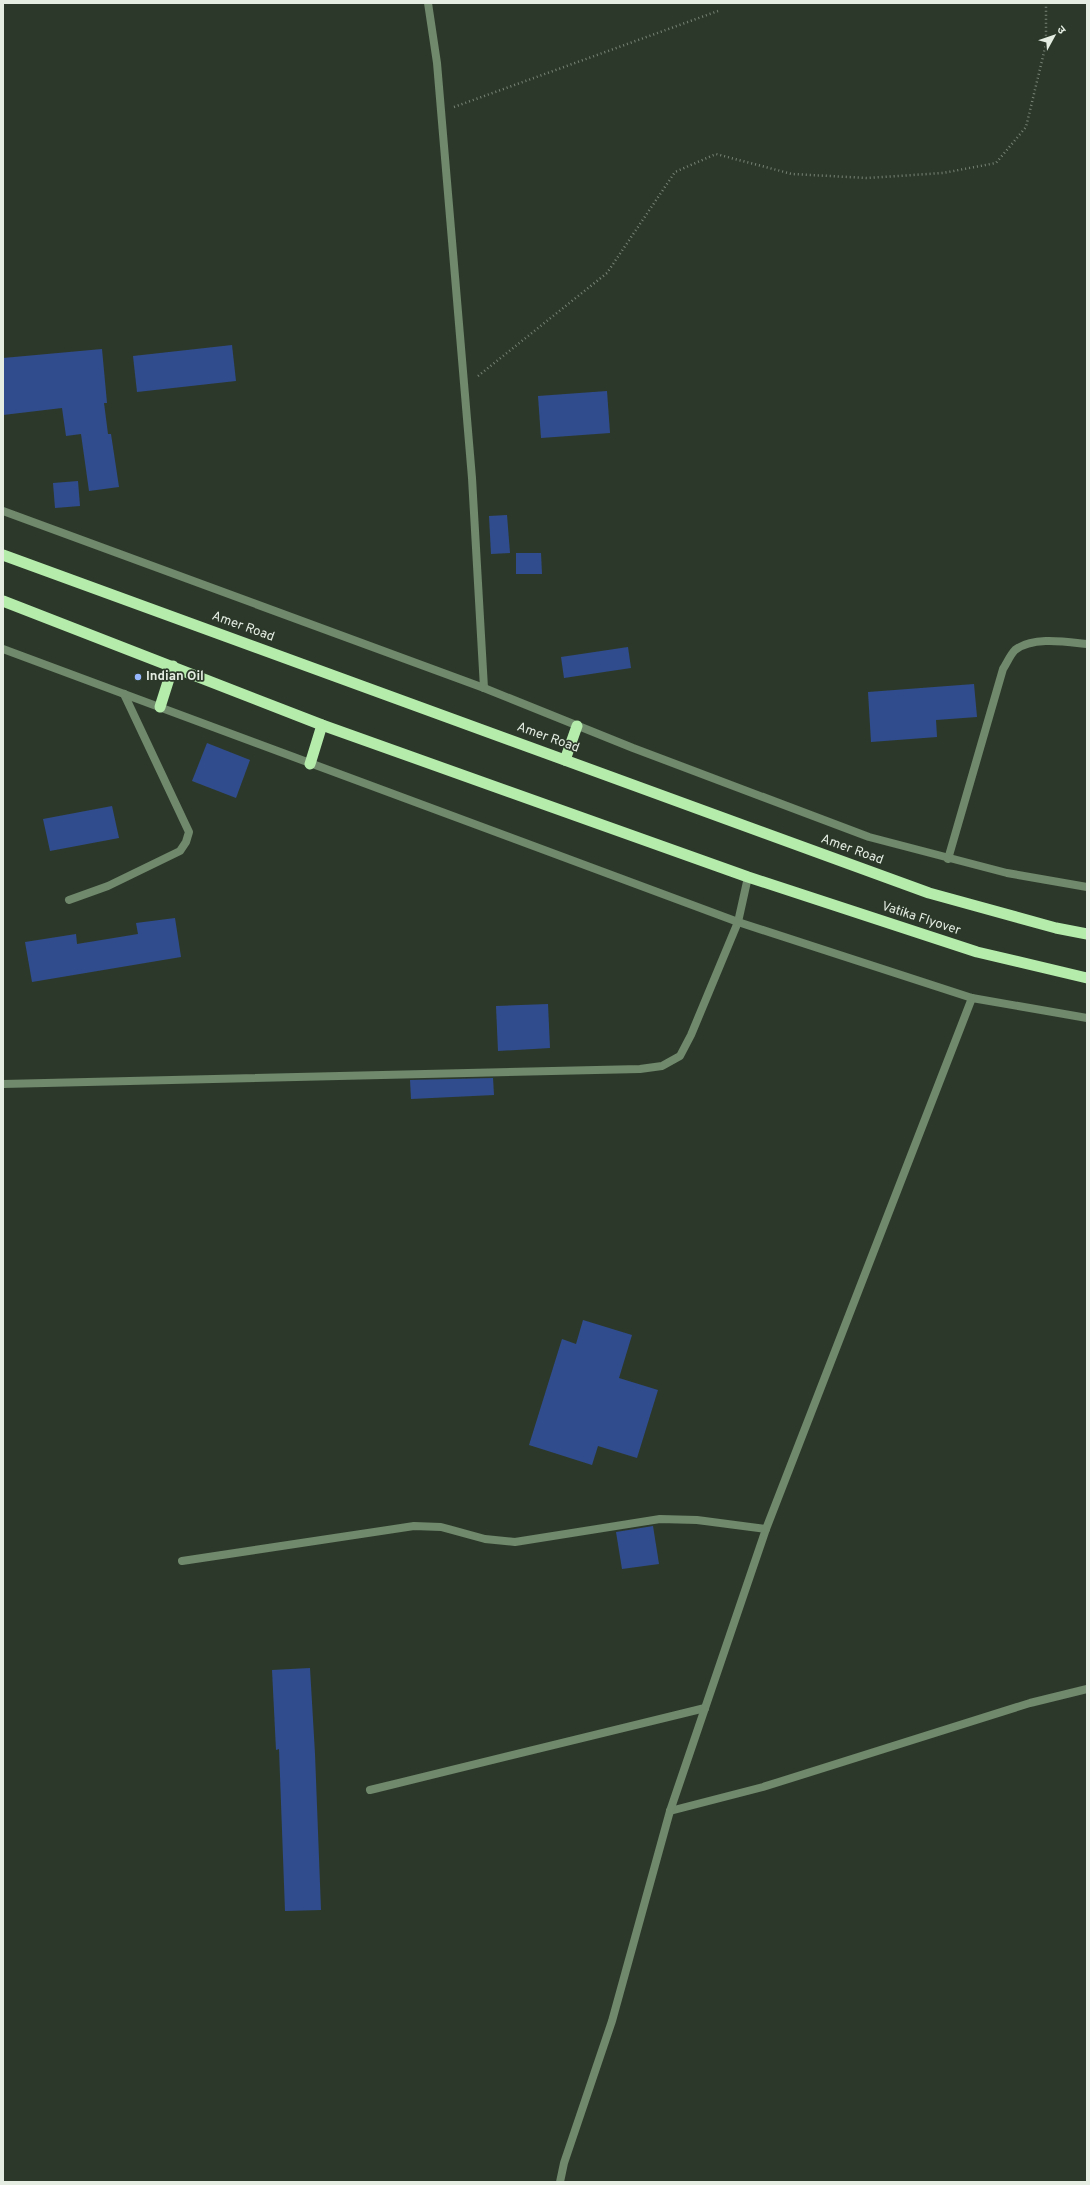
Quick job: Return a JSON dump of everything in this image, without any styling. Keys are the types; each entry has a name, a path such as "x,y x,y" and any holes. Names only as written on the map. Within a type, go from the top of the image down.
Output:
{"highway":[{"name":"Amer Road","path":"3,555 929,893 1056,928 1087,934"},
{"name":"Vatika Flyover","path":"3,601 322,725 748,877 977,952 1087,978"},
{"path":"160,707 173,666"},
{"path":"310,764 322,725"},
{"path":"565,760 577,726"}],"street":[{"path":"428,3 437,63 472,478 484,688"},
{"path":"3,511 484,688 577,726 869,837 948,859 1007,873 1087,888"},
{"path":"948,859 1003,669 1010,658 1016,650 1045,641 1087,644"},
{"path":"3,649 738,922 972,998 1087,1018"},
{"path":"69,900 108,886 180,851 186,842 189,832 124,694"},
{"path":"3,1084 640,1069 662,1066 680,1056 692,1035 738,922 748,877"},
{"path":"560,2182 564,2163 590,2092 612,2021 670,1811 766,1528 972,998"},
{"path":"182,1561 414,1526 442,1527 485,1539 515,1542 660,1519 697,1520 766,1528"},
{"path":"670,1811 763,1787 1030,1703 1087,1689"},
{"path":"370,1790 704,1708"}],"path":[{"path":"464,387 607,273 675,172 716,154 792,174 867,178 943,173 996,163 1026,127 1046,44 1046,3"},
{"path":"441,112 718,11"}],"building":[{"path":"232,345 236,381 137,392 133,356"},
{"path":"102,349 107,403 104,403 108,434 111,434 119,487 89,491 81,434 66,436 62,408 3,415 3,358"},
{"path":"607,391 610,433 541,438 538,396"},
{"path":"78,481 80,506 55,508 53,483"},
{"path":"507,515 510,553 491,554 489,516"},
{"path":"516,553 541,553 542,574 516,574"},
{"path":"628,647 631,668 564,678 561,657"},
{"path":"974,684 977,717 936,720 937,737 871,742 868,692"},
{"path":"207,743 250,760 236,798 192,781"},
{"path":"112,806 119,838 50,851 43,819"},
{"path":"175,918 181,957 32,982 25,942 76,934 77,944 138,934 136,923"},
{"path":"548,1004 550,1048 498,1051 496,1006"},
{"path":"493,1078 494,1095 411,1099 410,1080"},
{"path":"583,1320 632,1335 619,1378 658,1390 637,1458 598,1446 592,1465 529,1445 562,1339 576,1344"},
{"path":"653,1526 659,1564 622,1569 616,1532"},
{"path":"310,1668 321,1910 285,1911 279,1749 276,1750 272,1670"}],"place":[{"name":"Indian Oil","path":"138,677"}]}
